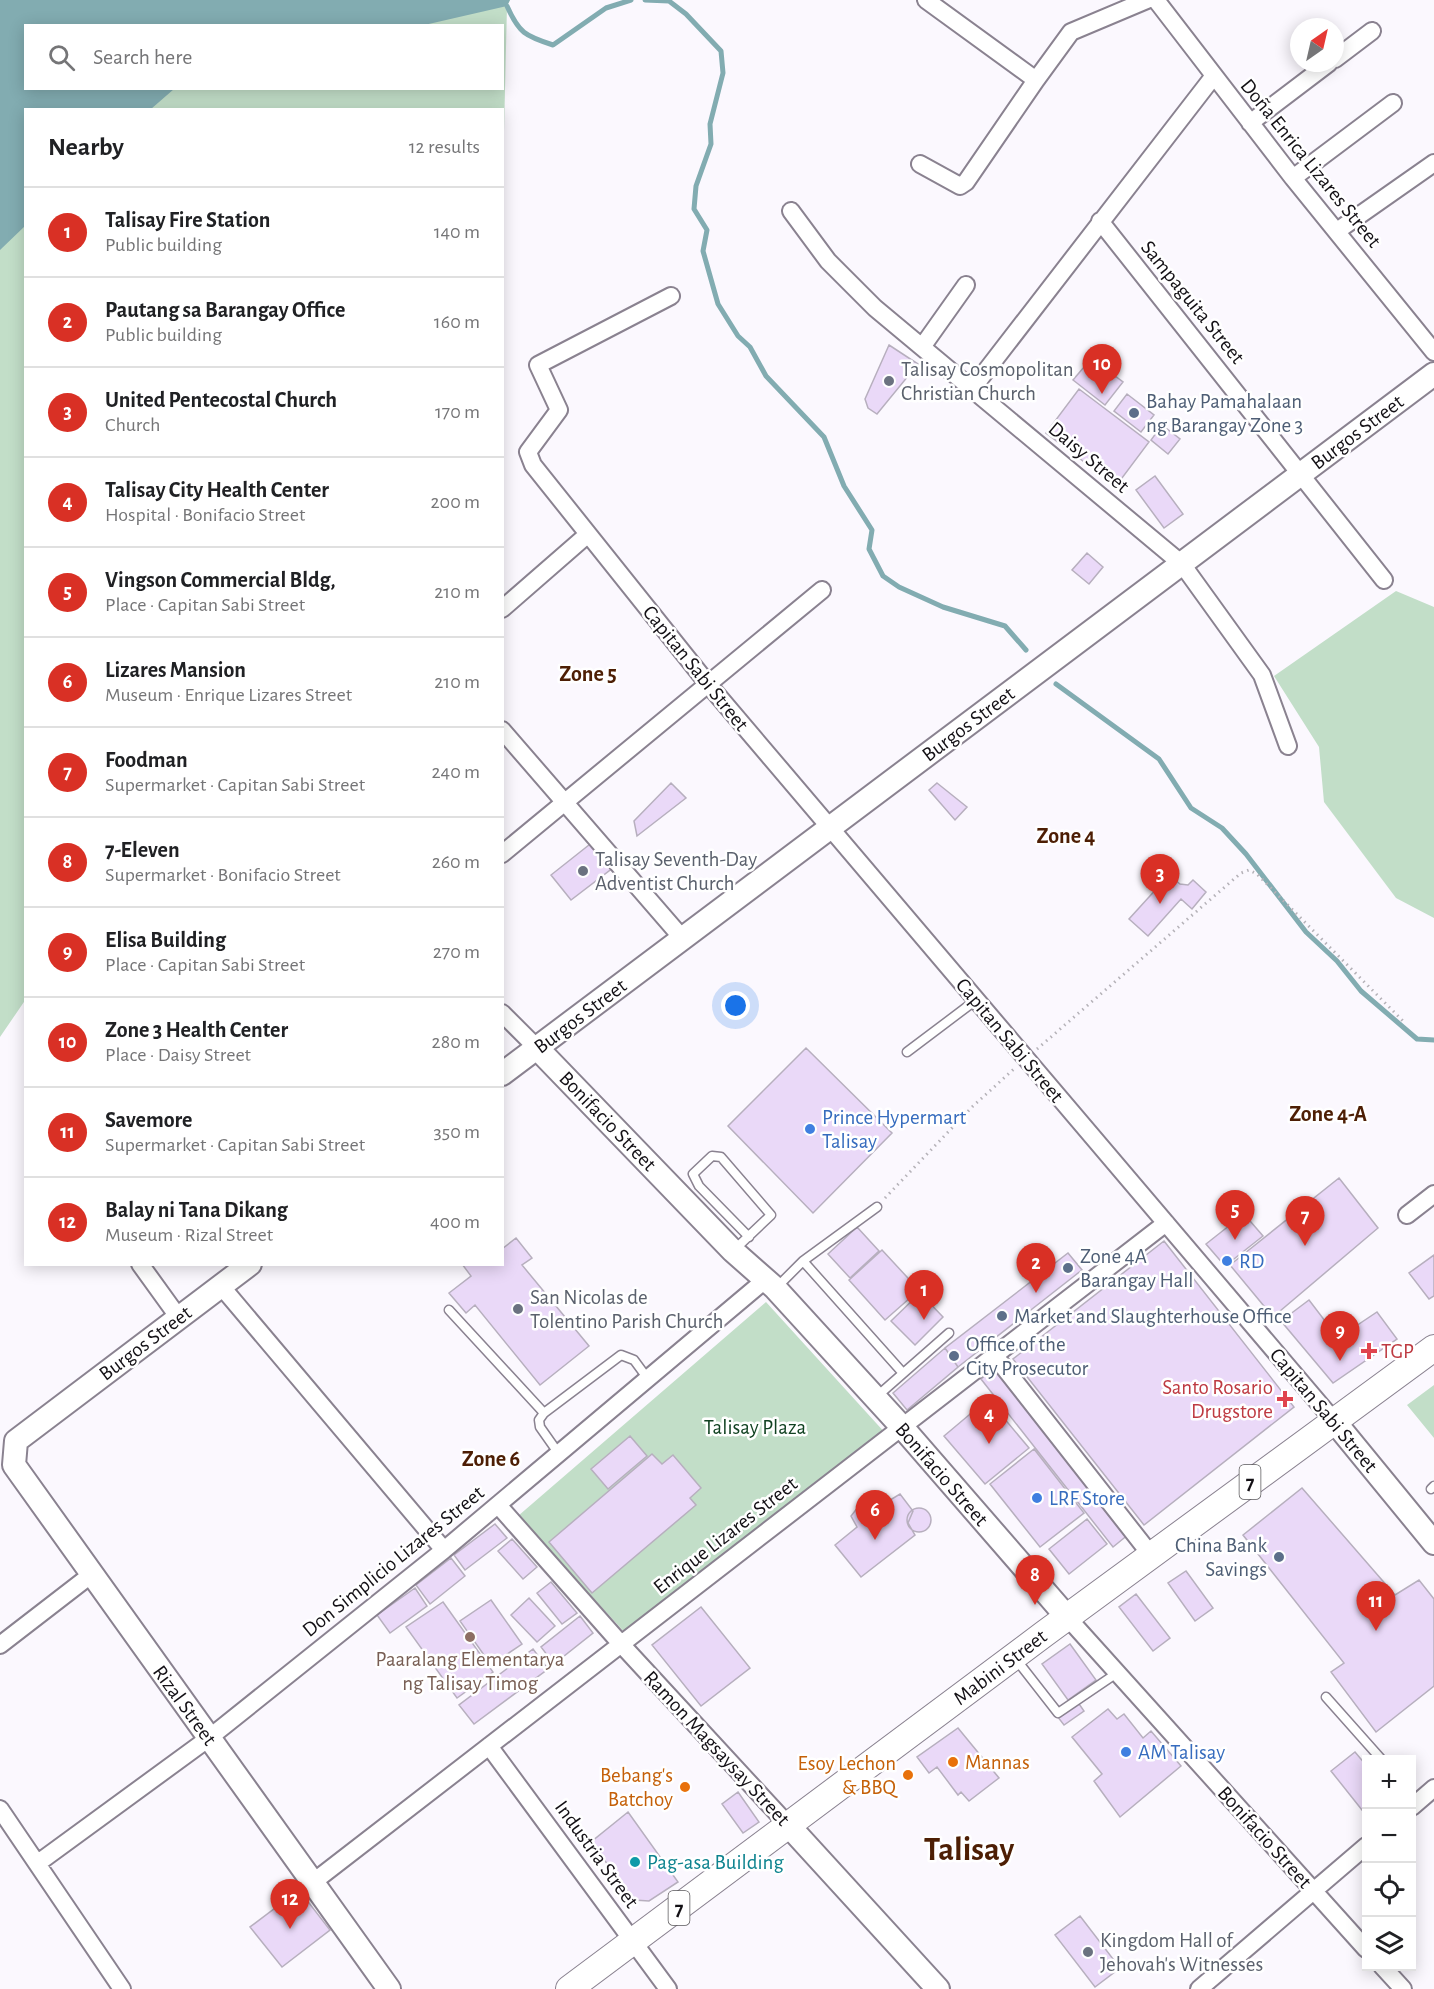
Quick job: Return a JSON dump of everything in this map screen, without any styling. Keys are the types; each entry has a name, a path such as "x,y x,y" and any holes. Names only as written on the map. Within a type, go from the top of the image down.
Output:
{"main road":[{"name":"Mabini Street","path":"569,1989 1067,1617 1434,1348"}],"street":[{"path":"926,0 1036,80"},
{"path":"920,164 960,186 966,182 1071,32 1147,0"},
{"name":"Doña Enrica Lizares Street","path":"1156,0 1293,178 1434,352"},
{"path":"1344,52 1372,31"},
{"path":"1250,123 1317,72"},
{"path":"972,389 1213,76"},
{"path":"1293,178 1393,103"},
{"path":"1337,231 1434,163"},
{"name":"Daisy Street","path":"791,211 813,243 850,285 1182,564 1262,675 1288,746"},
{"name":"Sampaguita Street","path":"1100,221 1384,580"},
{"path":"922,347 966,285"},
{"name":"Capitan Sabi Street","path":"671,296 538,365 559,410 528,452 533,465 708,684 1334,1421 1434,1543"},
{"name":"Burgos Street","path":"504,1073 1434,374"},
{"path":"504,607 587,535"},
{"path":"504,853 822,590"},
{"path":"504,732 683,939"},
{"name":"Bonifacio Street","path":"504,1015 741,1244 770,1284 903,1427 1067,1617 1362,1944"},
{"path":"1407,1215 1434,1194"},
{"name":"Enrique Lizares Street","path":"312,1883 1166,1223"},
{"path":"141,1266 179,1318"},
{"name":"Burgos Street","path":"41,1422 247,1266"},
{"name":"Don Simplicio Lizares Street","path":"38,1863 209,1738 444,1550 648,1379 770,1284"},
{"path":"221,1286 444,1550"},
{"path":"995,1356 1151,1555"},
{"name":"Rizal Street","path":"41,1422 16,1441 14,1465 388,1989"},
{"name":"Ramon Magsaysay Street","path":"498,1505 621,1644 938,1989"},
{"path":"0,1646 92,1574"},
{"name":"Industria Street","path":"489,1746 668,1989"},
{"path":"1416,1799 1434,1788"},
{"path":"0,1809 122,1989"},
{"path":"1199,1989 1362,1849"},
{"path":"1387,1971 1403,1989"}],"lane":[{"path":"907,1052 976,1000"},
{"path":"712,1156 721,1157 771,1215 741,1244 699,1186 693,1174 712,1156"},
{"path":"770,1284 877,1207"},
{"path":"803,1261 902,1372"},
{"path":"449,1310 544,1413"},
{"path":"875,1398 949,1333"},
{"path":"559,1454 540,1427 539,1420 544,1413 621,1355 634,1360 648,1379"},
{"path":"1014,1657 1058,1713 1117,1673"},
{"path":"1326,1697 1378,1755"}],"path":[{"path":"877,1207 899,1181 974,1106 1241,873 1249,870 1257,874 1405,1023"}],"green space":[{"path":"0,0 510,0 507,6 504,131 504,108 24,108 24,1002 0,1037"},
{"path":"1396,591 1434,607 1434,918 1396,898 1324,802 1319,747 1274,676"},
{"name":"Talisay Plaza","path":"766,1302 887,1435 628,1636 518,1516"},
{"path":"1434,1385 1434,1438 1407,1405"}],"water":[{"path":"0,0 510,0 507,6 429,24 24,24 24,90 173,90 152,108 24,108 24,227 0,250"}],"building":[{"name":"Talisay Cosmopolitan Christian Church","path":"889,345 918,364 877,414 868,408 865,399"},
{"path":"1095,361 1123,382 1105,405 1073,380 1084,367 1088,370"},
{"path":"1079,389 1149,442 1116,486 1046,433"},
{"name":"Bahay Pamahalaan ng Barangay Zone 3","path":"1127,394 1154,415 1141,432 1114,411"},
{"path":"1162,425 1180,439 1168,454 1151,440"},
{"path":"1155,476 1183,514 1164,528 1136,490"},
{"path":"1087,553 1103,567 1089,584 1072,570"},
{"path":"671,783 686,798 637,836 634,821"},
{"path":"937,783 967,807 955,820 929,790"},
{"name":"Talisay Seventh-Day Adventist Church","path":"594,841 614,867 571,900 551,875"},
{"path":"1169,875 1180,884 1188,885 1193,880 1206,892 1192,909 1181,899 1148,936 1129,919"},
{"name":"Prince Hypermart Talisay","path":"806,1048 892,1133 813,1213 728,1126"},
{"path":"1339,1178 1378,1228 1273,1317 1230,1265"},
{"path":"1244,1214 1263,1236 1225,1266 1206,1244"},
{"path":"857,1227 879,1251 850,1278 828,1254"},
{"name":"San Nicolas de Tolentino Parish Church","path":"516,1238 532,1258 522,1265 589,1346 540,1385 475,1305 466,1313 449,1293 471,1276 464,1266 504,1266 504,1247"},
{"path":"1164,1241 1294,1407 1144,1525 1013,1359"},
{"path":"882,1250 919,1290 885,1320 849,1280"},
{"path":"1068,1253 1082,1270 958,1367 945,1348"},
{"path":"1434,1255 1434,1296 1429,1299 1409,1273"},
{"path":"920,1293 943,1317 915,1345 891,1321"},
{"path":"1309,1300 1338,1338 1377,1312 1397,1339 1333,1383 1281,1321"},
{"path":"945,1348 958,1367 907,1410 893,1393"},
{"path":"997,1366 1129,1534 1113,1547 981,1379"},
{"path":"988,1399 1029,1448 985,1484 944,1436"},
{"path":"630,1436 647,1456 608,1489 591,1469"},
{"name":"LRF Store","path":"1034,1449 1084,1513 1040,1547 990,1484"},
{"path":"652,1454 662,1464 673,1455 701,1488 690,1498 696,1505 592,1593 549,1542"},
{"path":"1302,1488 1395,1595 1419,1580 1434,1599 1434,1686 1376,1732 1331,1672 1344,1663 1243,1535"},
{"path":"900,1494 913,1511 908,1523 915,1535 861,1577 835,1545 857,1527 851,1516 858,1507 862,1505 872,1511"},
{"path":"919,1508 927,1512 931,1520 927,1528 919,1532 911,1528 907,1520 911,1512"},
{"path":"1087,1519 1107,1544 1069,1574 1049,1549"},
{"path":"495,1524 507,1538 465,1570 454,1555"},
{"path":"512,1539 537,1567 523,1579 498,1551"},
{"path":"451,1558 465,1576 430,1604 416,1585"},
{"path":"1186,1571 1213,1608 1195,1621 1168,1583"},
{"path":"551,1582 577,1613 562,1624 537,1593"},
{"path":"415,1588 427,1606 390,1633 377,1615"},
{"path":"1136,1594 1170,1638 1153,1651 1119,1607"},
{"path":"529,1598 555,1626 537,1642 511,1615"},
{"path":"491,1600 522,1644 491,1665 460,1621"},
{"path":"443,1602 493,1672 457,1698 406,1627"},
{"path":"701,1607 750,1668 701,1706 652,1645"},
{"path":"580,1616 593,1633 554,1664 541,1647"},
{"path":"1070,1644 1096,1680 1068,1700 1042,1664"},
{"path":"533,1649 548,1669 474,1724 459,1705"},
{"path":"1077,1701 1084,1711 1064,1725 1057,1716"},
{"name":"AM Talisay","path":"1108,1709 1117,1719 1124,1714 1143,1738 1151,1731 1181,1766 1120,1817 1094,1781 1102,1774 1072,1737"},
{"name":"Mannas","path":"958,1728 999,1778 969,1801 961,1792 958,1795 937,1767 929,1773 917,1757"},
{"path":"1355,1752 1362,1760 1362,1810 1331,1771"},
{"path":"738,1792 759,1822 743,1833 722,1804"},
{"name":"Pag-asa Building","path":"628,1812 678,1882 649,1901 634,1900 591,1842"},
{"path":"299,1890 330,1930 282,1967 250,1927"},
{"name":"Kingdom Hall of Jehovah's Witnesses","path":"1080,1916 1120,1968 1095,1987 1055,1935"}],"waterway":[{"path":"507,6 519,28 529,36 553,45 606,8 631,0"},
{"path":"645,0 669,1 686,14 721,51 723,73 710,124 711,144 696,186 694,209 707,230 703,251 718,304 738,336 750,347 766,376 824,437 844,486 872,530 869,549 883,576 899,587 943,607 1005,626 1026,650"},
{"path":"1056,684 1159,759 1191,808 1222,828 1246,854 1306,932 1337,961 1361,991 1417,1039 1434,1040"}],"place":[{"name":"Talisay Cosmopolitan Christian Church","path":"889,381"},
{"name":"Zone 3 Health Center","path":"1102,394"},
{"name":"Bahay Pamahalaan ng Barangay Zone 3","path":"1134,413"},
{"name":"Talisay Seventh-Day Adventist Church","path":"583,871"},
{"name":"United Pentecostal Church","path":"1160,904"},
{"name":"Prince Hypermart Talisay","path":"810,1129"},
{"name":"Vingson Commercial Bldg,","path":"1235,1240"},
{"name":"Foodman","path":"1305,1246"},
{"name":"RD","path":"1227,1261"},
{"name":"Zone 4A Barangay Hall","path":"1068,1268"},
{"name":"Pautang sa Barangay Office","path":"1036,1293"},
{"name":"San Nicolas de Tolentino Parish Church","path":"518,1309"},
{"name":"Market and Slaughterhouse Office","path":"1002,1316"},
{"name":"Talisay Fire Station","path":"924,1320"},
{"name":"TGP","path":"1369,1351"},
{"name":"Office of the City Prosecutor","path":"954,1356"},
{"name":"Elisa Building","path":"1340,1361"},
{"name":"Santo Rosario Drugstore","path":"1285,1399"},
{"name":"Talisay City Health Center","path":"989,1444"},
{"name":"LRF Store","path":"1037,1498"},
{"name":"Lizares Mansion","path":"875,1540"},
{"name":"China Bank Savings","path":"1279,1557"},
{"name":"7-Eleven","path":"1035,1605"},
{"name":"Savemore","path":"1376,1631"},
{"name":"Paaralang Elementarya ng Talisay Timog","path":"470,1637"},
{"name":"AM Talisay","path":"1126,1752"},
{"name":"Mannas","path":"953,1762"},
{"name":"Esoy Lechon & BBQ","path":"908,1775"},
{"name":"Bebang's Batchoy","path":"685,1787"},
{"name":"Pag-asa Building","path":"635,1862"},
{"name":"Balay ni Tana Dikang","path":"290,1929"},
{"name":"Kingdom Hall of Jehovah's Witnesses","path":"1088,1952"}],"district":[{"name":"Zone 5","path":"588,673"},
{"name":"Zone 4","path":"1066,835"},
{"name":"Zone 4-A","path":"1328,1113"},
{"name":"Zone 6","path":"491,1458"},
{"name":"Talisay","path":"969,1848"}]}
